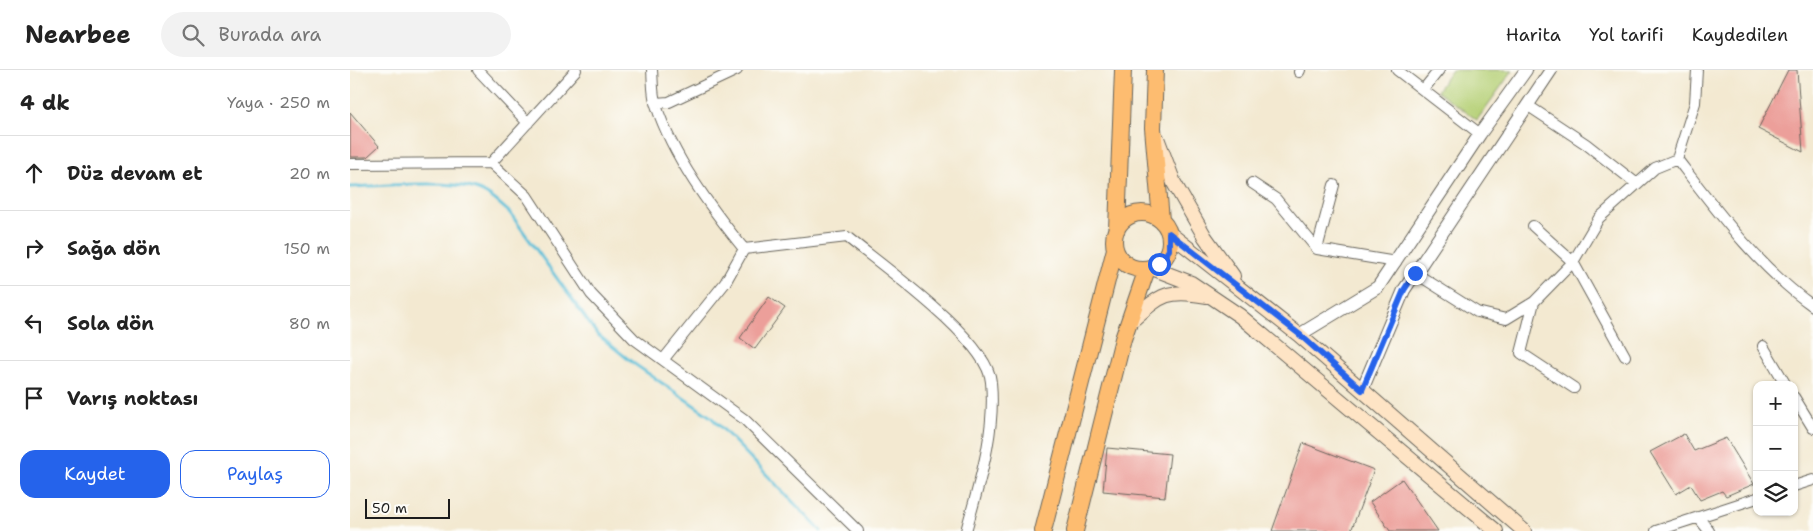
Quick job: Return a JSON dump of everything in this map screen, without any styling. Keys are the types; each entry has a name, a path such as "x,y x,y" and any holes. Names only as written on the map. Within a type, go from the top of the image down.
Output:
{"main road":[{"path":"1044,531 1115,249 1123,70"},
{"path":"1075,531 1121,349 1130,322 1149,268 1165,258 1169,250 1153,128 1154,70"},
{"path":"1153,128 1174,183 1205,237 1242,289"},
{"path":"1117,230 1128,217 1137,214 1145,214 1165,227 1299,334 1524,531"},
{"path":"1115,249 1126,264 1134,268 1149,268 1192,283 1216,298 1350,406 1496,531"},
{"path":"1130,322 1149,305 1165,296 1182,291 1216,298"}],"street":[{"path":"478,70 528,123"},
{"path":"491,164 576,70"},
{"path":"652,70 655,103 668,134 690,172 744,250"},
{"path":"655,103 669,102 738,70"},
{"path":"1397,70 1480,134"},
{"path":"1424,90 1439,70"},
{"path":"1299,334 1378,288 1480,134 1526,70"},
{"path":"1362,390 1404,290 1551,70"},
{"path":"1415,273 1477,312 1506,319 1534,302 1573,262 1599,218 1655,168 1677,159 1695,103 1697,70"},
{"path":"1527,105 1586,144 1637,184"},
{"path":"1677,159 1719,214 1793,292 1813,306"},
{"path":"350,164 491,164 527,196 590,294 634,339 744,420 858,531"},
{"path":"1252,183 1276,199 1317,249 1396,262"},
{"path":"1317,249 1334,185"},
{"path":"1533,226 1573,262 1625,356"},
{"path":"744,250 847,237 949,322 977,350 992,382 989,447 966,531"},
{"path":"663,360 724,283 744,250"},
{"path":"1534,302 1521,353 1574,388"},
{"path":"1762,346 1784,381"},
{"path":"1798,404 1813,428"},
{"path":"1798,485 1813,480"},
{"path":"1656,531 1753,499"},
{"path":"1698,517 1709,531"}],"green space":[{"path":"1452,70 1513,70 1477,120 1437,91"}],"building":[{"path":"1788,70 1797,70 1803,152 1758,129"},
{"path":"350,112 379,146 367,157 350,157"},
{"path":"769,297 785,308 755,349 740,338"},
{"path":"1684,434 1694,451 1726,438 1753,484 1726,496 1722,491 1700,500 1691,485 1676,494 1650,452"},
{"path":"1303,443 1374,470 1351,531 1272,531"},
{"path":"1107,448 1170,454 1165,497 1103,491"},
{"path":"1402,479 1438,531 1390,531 1370,502"}],"waterway":[{"path":"350,187 414,184 463,186 485,193 494,199 510,213 597,334 633,363 711,417 821,531"}],"route":[{"path":"1159,264 1169,250 1169,233 1299,334 1362,390 1404,290 1415,273"}]}
